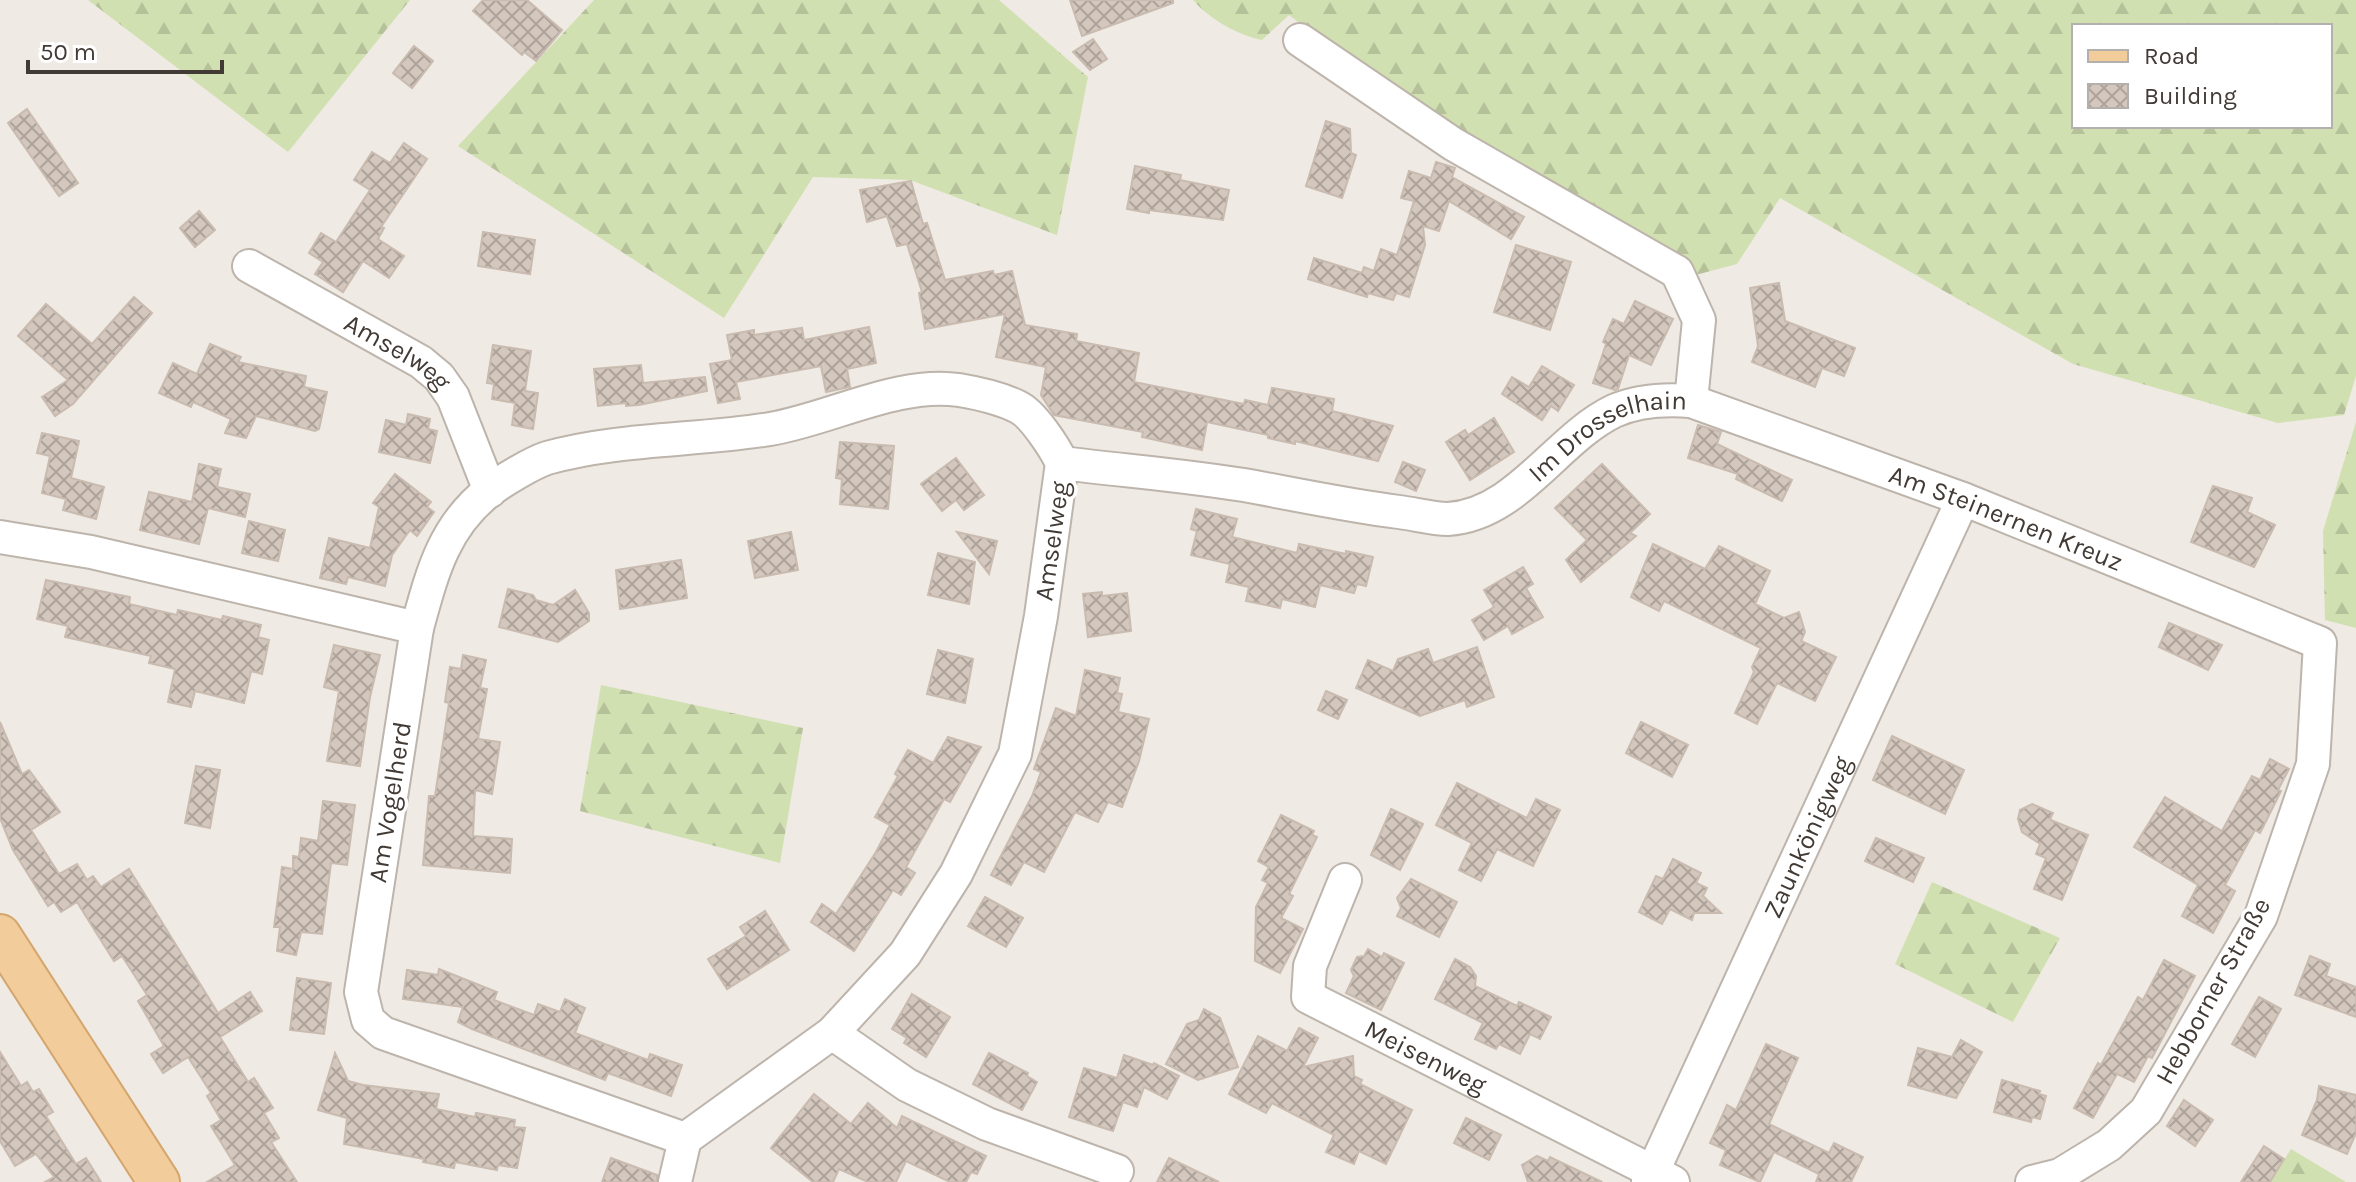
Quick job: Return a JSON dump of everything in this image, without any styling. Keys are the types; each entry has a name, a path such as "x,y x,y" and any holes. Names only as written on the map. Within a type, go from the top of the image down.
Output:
{"main road":[{"path":"0,935 159,1182"}],"street":[{"name":"Im Drosselhain","path":"1062,463 1234,483 1367,508 1448,519 1478,511 1502,500 1589,427 1614,411 1663,399 1691,401 1699,320 1677,272 1453,144 1300,40"},
{"name":"Amselweg","path":"249,266 421,362 439,377 453,397 490,491"},
{"name":"Amselweg","path":"417,628 435,561 469,511 490,491 543,459 604,445 774,428 914,392 958,390 1020,407 1054,447 1062,463 1041,616 1015,754 956,874 905,954 832,1033 685,1139"},
{"name":"Am Steinernen Kreuz","path":"1691,401 1963,499 2320,643"},
{"name":"Zaunkönigweg","path":"1658,1179 1963,499"},
{"path":"0,537 91,552 417,628"},
{"name":"Am Vogelherd","path":"417,628 361,992 368,1020 383,1033 685,1139"},
{"name":"Hebborner Straße","path":"2032,1182 2060,1175 2109,1145 2146,1111 2261,916 2313,764 2320,643"},
{"name":"Meisenweg","path":"1345,880 1310,966 1308,997 1658,1179"},
{"path":"832,1033 907,1085 974,1117 1117,1171"},
{"path":"675,1182 685,1139"}],"green space":[{"path":"88,0 410,0 288,152"},
{"path":"594,0 999,0 1088,77 1057,235 910,180 813,177 724,318 458,146"},
{"path":"1193,0 2356,0 2356,376 2344,415 2278,423 2073,364 1780,198 1737,264 1688,277 1383,87 1289,15 1262,40 1215,20"},
{"path":"2356,422 2356,628 2325,620 2323,531"},
{"path":"601,685 803,728 780,863 580,811"},
{"path":"1932,882 2060,938 2013,1022 1895,964"},
{"path":"2291,1149 2346,1182 2270,1182"}],"building":[{"path":"483,0 527,0 562,30 536,61 524,52 522,55 473,11"},
{"path":"1070,0 1173,0 1173,3 1082,36"},
{"path":"1093,39 1107,59 1090,70 1073,52"},
{"path":"414,46 433,61 412,88 393,73"},
{"path":"27,109 78,183 59,196 8,123"},
{"path":"1326,121 1350,129 1351,153 1356,155 1342,198 1306,186"},
{"path":"404,143 427,159 381,227 384,228 378,239 404,256 389,278 363,261 343,292 315,274 323,262 309,253 321,233 336,242 370,190 354,180 372,152 390,163"},
{"path":"1436,162 1455,168 1452,177 1524,217 1511,239 1449,201 1439,231 1423,226 1425,245 1409,297 1396,293 1393,300 1368,293 1367,297 1308,279 1314,258 1362,273 1364,267 1374,271 1381,249 1397,255 1414,201 1401,198 1409,171 1431,178"},
{"path":"1135,166 1181,175 1180,180 1229,190 1223,220 1127,209"},
{"path":"911,181 923,224 927,223 945,280 993,271 994,275 1012,271 1025,325 1077,334 1076,341 1139,353 1134,382 1244,404 1245,400 1268,405 1272,388 1334,399 1332,411 1393,426 1378,461 1207,422 1202,450 1142,437 1143,432 1054,415 1041,395 1046,367 996,357 1005,314 925,329 919,293 922,292 907,244 897,246 887,216 867,222 860,190"},
{"path":"199,211 215,230 195,247 180,228"},
{"path":"483,232 535,240 530,274 478,266"},
{"path":"1516,245 1571,262 1550,330 1494,312"},
{"path":"1779,283 1785,321 1855,348 1844,376 1822,368 1815,387 1752,362 1758,346 1750,288"},
{"path":"134,297 152,313 73,404 55,416 42,397 68,380 18,336 46,304 92,344"},
{"path":"1635,301 1673,319 1651,365 1629,355 1618,389 1593,383 1606,344 1603,342 1613,319 1624,324"},
{"path":"869,327 876,363 847,369 850,387 826,392 821,366 736,382 740,399 718,403 710,364 732,360 727,335 754,330 754,335 802,328 804,340"},
{"path":"210,344 241,357 238,362 306,376 304,387 327,392 319,429 315,431 256,416 246,438 225,433 231,419 193,402 191,407 159,393 173,363 197,374"},
{"path":"493,345 531,351 525,391 538,393 533,429 512,425 515,403 492,399 494,384 487,383"},
{"path":"641,365 643,383 705,377 707,391 639,405 598,406 594,369"},
{"path":"1542,366 1574,385 1558,411 1551,406 1542,420 1502,394 1512,377 1529,387"},
{"path":"408,414 430,419 428,429 437,431 430,463 379,452 386,420 406,425"},
{"path":"1494,418 1514,452 1470,480 1446,442 1465,430 1468,435"},
{"path":"1698,425 1721,432 1717,444 1792,480 1782,501 1736,479 1738,474 1688,458"},
{"path":"42,433 79,441 71,478 104,487 96,519 63,510 66,499 42,493 50,456 37,453"},
{"path":"840,442 894,446 888,509 840,504 842,479 836,478"},
{"path":"956,458 984,495 964,510 956,500 942,511 921,484"},
{"path":"1403,462 1425,470 1416,491 1395,482"},
{"path":"199,464 221,469 217,487 250,494 245,517 208,508 199,544 140,530 149,492 192,502"},
{"path":"1602,464 1650,514 1630,533 1636,536 1581,582 1566,560 1587,540 1555,508"},
{"path":"395,474 431,502 427,507 434,512 417,536 410,530 392,555 385,586 348,577 346,584 320,578 329,538 370,548 379,507 373,503"},
{"path":"2213,486 2252,498 2247,512 2275,525 2254,567 2191,542"},
{"path":"1196,509 1237,519 1232,537 1297,553 1299,544 1373,557 1366,586 1357,584 1354,593 1320,585 1315,607 1282,599 1280,608 1246,601 1249,587 1226,582 1230,564 1191,555 1197,531 1191,529"},
{"path":"249,521 285,530 278,561 242,553"},
{"path":"791,532 798,570 755,578 748,541"},
{"path":"957,532 997,541 989,574"},
{"path":"1653,544 1705,569 1719,546 1770,571 1755,604 1784,618 1799,612 1805,632 1801,641 1836,657 1815,701 1777,683 1757,724 1735,713 1754,672 1752,667 1761,648 1664,601 1659,611 1631,597"},
{"path":"938,553 975,562 969,604 928,595"},
{"path":"681,560 687,598 620,609 616,570"},
{"path":"1523,567 1533,584 1526,588 1543,617 1512,634 1508,626 1484,640 1472,620 1494,607 1484,590"},
{"path":"46,580 130,597 129,604 177,615 178,610 261,625 258,637 269,640 262,674 251,671 244,703 195,691 191,707 168,702 175,669 149,663 151,656 65,637 68,626 37,619"},
{"path":"508,589 533,595 536,600 553,605 575,590 589,613 589,621 558,642 499,627"},
{"path":"1102,592 1102,596 1127,593 1131,631 1088,637 1083,594"},
{"path":"2169,623 2222,645 2208,670 2159,647"},
{"path":"334,645 380,655 360,766 327,761 339,691 324,687"},
{"path":"1477,647 1494,697 1467,707 1465,700 1420,716 1356,688 1368,660 1393,671 1398,659 1428,649 1433,663"},
{"path":"938,650 973,659 965,703 927,694"},
{"path":"463,655 486,660 480,688 487,689 478,739 500,742 492,794 475,790 473,836 512,839 510,873 423,865 429,796 435,796 449,703 445,702 450,667 461,669"},
{"path":"1085,670 1120,678 1117,693 1122,694 1118,712 1149,719 1139,761 1122,807 1108,802 1098,822 1075,812 1044,872 1024,862 1011,885 991,875 1032,796 1041,772 1034,769 1056,708 1076,716"},
{"path":"1326,691 1347,700 1338,719 1318,710"},
{"path":"0,722 22,774 29,770 60,812 31,830 59,874 77,864 87,880 93,876 101,887 129,869 218,1013 250,992 262,1011 220,1037 248,1082 254,1078 273,1108 264,1113 279,1138 271,1142 297,1182 207,1182 235,1165 211,1126 221,1120 207,1096 211,1093 188,1057 163,1073 151,1054 164,1046 138,1001 147,995 122,956 114,961 77,902 61,912 54,902 48,906 13,850 0,818"},
{"path":"1641,722 1688,745 1672,777 1626,753"},
{"path":"1892,736 1964,770 1945,814 1873,780"},
{"path":"948,737 981,747 950,802 944,799 906,867 915,873 901,895 893,890 854,951 811,922 822,904 836,914 876,852 890,825 875,817 898,776 895,774 908,750 933,763"},
{"path":"2270,759 2289,769 2260,833 2255,830 2225,885 2235,891 2213,933 2182,916 2198,885 2134,847 2165,797 2222,831 2252,776 2260,780"},
{"path":"196,766 220,770 210,828 185,823"},
{"path":"1457,783 1527,818 1536,799 1560,810 1533,866 1497,849 1481,881 1459,870 1472,843 1436,825"},
{"path":"323,801 355,805 347,865 331,863 322,934 301,932 296,955 277,951 280,927 274,927 282,867 293,869 293,856 299,857 301,838 318,841"},
{"path":"2032,804 2053,813 2050,819 2053,821 2088,835 2062,900 2034,889 2046,858 2036,854 2040,844 2022,832 2018,819 2020,810"},
{"path":"1391,809 1423,824 1400,870 1371,855"},
{"path":"1281,815 1314,831 1312,835 1317,837 1289,894 1293,896 1281,918 1303,929 1280,973 1255,961 1256,907 1268,883 1262,880 1269,867 1258,861"},
{"path":"1876,838 1924,858 1913,882 1865,861"},
{"path":"1673,859 1701,873 1696,883 1707,888 1703,896 1721,913 1694,913 1692,920 1670,909 1662,924 1639,912 1656,876 1663,879"},
{"path":"1411,879 1457,902 1439,937 1397,916 1401,908 1397,898"},
{"path":"985,897 1023,918 1006,947 968,926"},
{"path":"765,911 789,950 727,989 708,959 746,936 740,927"},
{"path":"1368,949 1404,963 1381,1010 1346,993 1354,976 1351,970 1357,957 1364,956"},
{"path":"2310,956 2330,964 2326,976 2356,987 2356,1017 2295,995"},
{"path":"1455,959 1470,967 1476,976 1475,986 1517,1006 1519,1002 1551,1017 1540,1039 1530,1034 1520,1054 1499,1044 1496,1049 1475,1039 1483,1023 1435,999"},
{"path":"2164,960 2195,976 2152,1058 2148,1056 2134,1082 2113,1072 2117,1074 2093,1118 2074,1108 2138,997 2143,1000"},
{"path":"439,969 497,992 494,1000 534,1015 538,1004 560,1012 565,999 585,1008 575,1033 648,1060 650,1054 682,1065 671,1096 608,1073 605,1080 472,1029 458,1022 463,1007 403,999 407,970 438,975"},
{"path":"297,978 331,983 324,1034 290,1030"},
{"path":"912,994 950,1017 926,1057 904,1043 907,1038 892,1029"},
{"path":"2259,997 2281,1009 2255,1057 2232,1044"},
{"path":"1204,1009 1220,1018 1238,1067 1198,1080 1166,1064 1187,1024 1199,1020"},
{"path":"1299,1028 1318,1038 1303,1067 1353,1056 1354,1076 1362,1080 1360,1084 1412,1110 1386,1164 1359,1151 1354,1164 1326,1152 1334,1135 1272,1103 1266,1113 1229,1094 1258,1036 1287,1051"},
{"path":"1961,1040 1982,1052 1956,1098 1908,1085 1918,1048 1952,1057"},
{"path":"1766,1044 1798,1058 1769,1124 1829,1153 1834,1143 1863,1157 1851,1182 1816,1182 1819,1174 1774,1152 1760,1182 1720,1165 1726,1150 1710,1143 1727,1105 1736,1110"},
{"path":"0,1052 21,1086 27,1082 33,1092 39,1089 53,1112 46,1116 76,1164 86,1158 101,1182 45,1182 54,1177 36,1154 15,1166 0,1141"},
{"path":"335,1053 348,1081 439,1094 436,1109 475,1117 476,1113 515,1120 514,1127 525,1128 517,1168 498,1165 497,1170 455,1162 454,1168 344,1144 347,1118 318,1110"},
{"path":"989,1053 1028,1073 1027,1076 1037,1082 1022,1110 973,1084"},
{"path":"1124,1055 1154,1063 1179,1076 1167,1099 1144,1087 1137,1107 1123,1102 1113,1131 1069,1117 1084,1068 1117,1078"},
{"path":"2002,1080 2040,1091 2039,1094 2046,1096 2040,1119 2032,1117 2031,1122 1994,1112"},
{"path":"2319,1086 2356,1095 2356,1133 2347,1154 2302,1135 2317,1100"},
{"path":"814,1094 851,1124 868,1103 897,1128 902,1116 986,1156 977,1174 971,1172 966,1182 950,1182 906,1161 896,1182 868,1182 839,1169 833,1182 813,1182 771,1148"},
{"path":"2184,1100 2213,1120 2195,1146 2167,1126"},
{"path":"1466,1118 1501,1135 1489,1160 1454,1143"},
{"path":"2264,1146 2284,1159 2270,1182 2241,1182"},
{"path":"1537,1156 1548,1161 1550,1157 1602,1182 1528,1182 1522,1165"},
{"path":"611,1158 657,1175 657,1182 602,1182"},
{"path":"1169,1158 1219,1182 1157,1182"}]}
